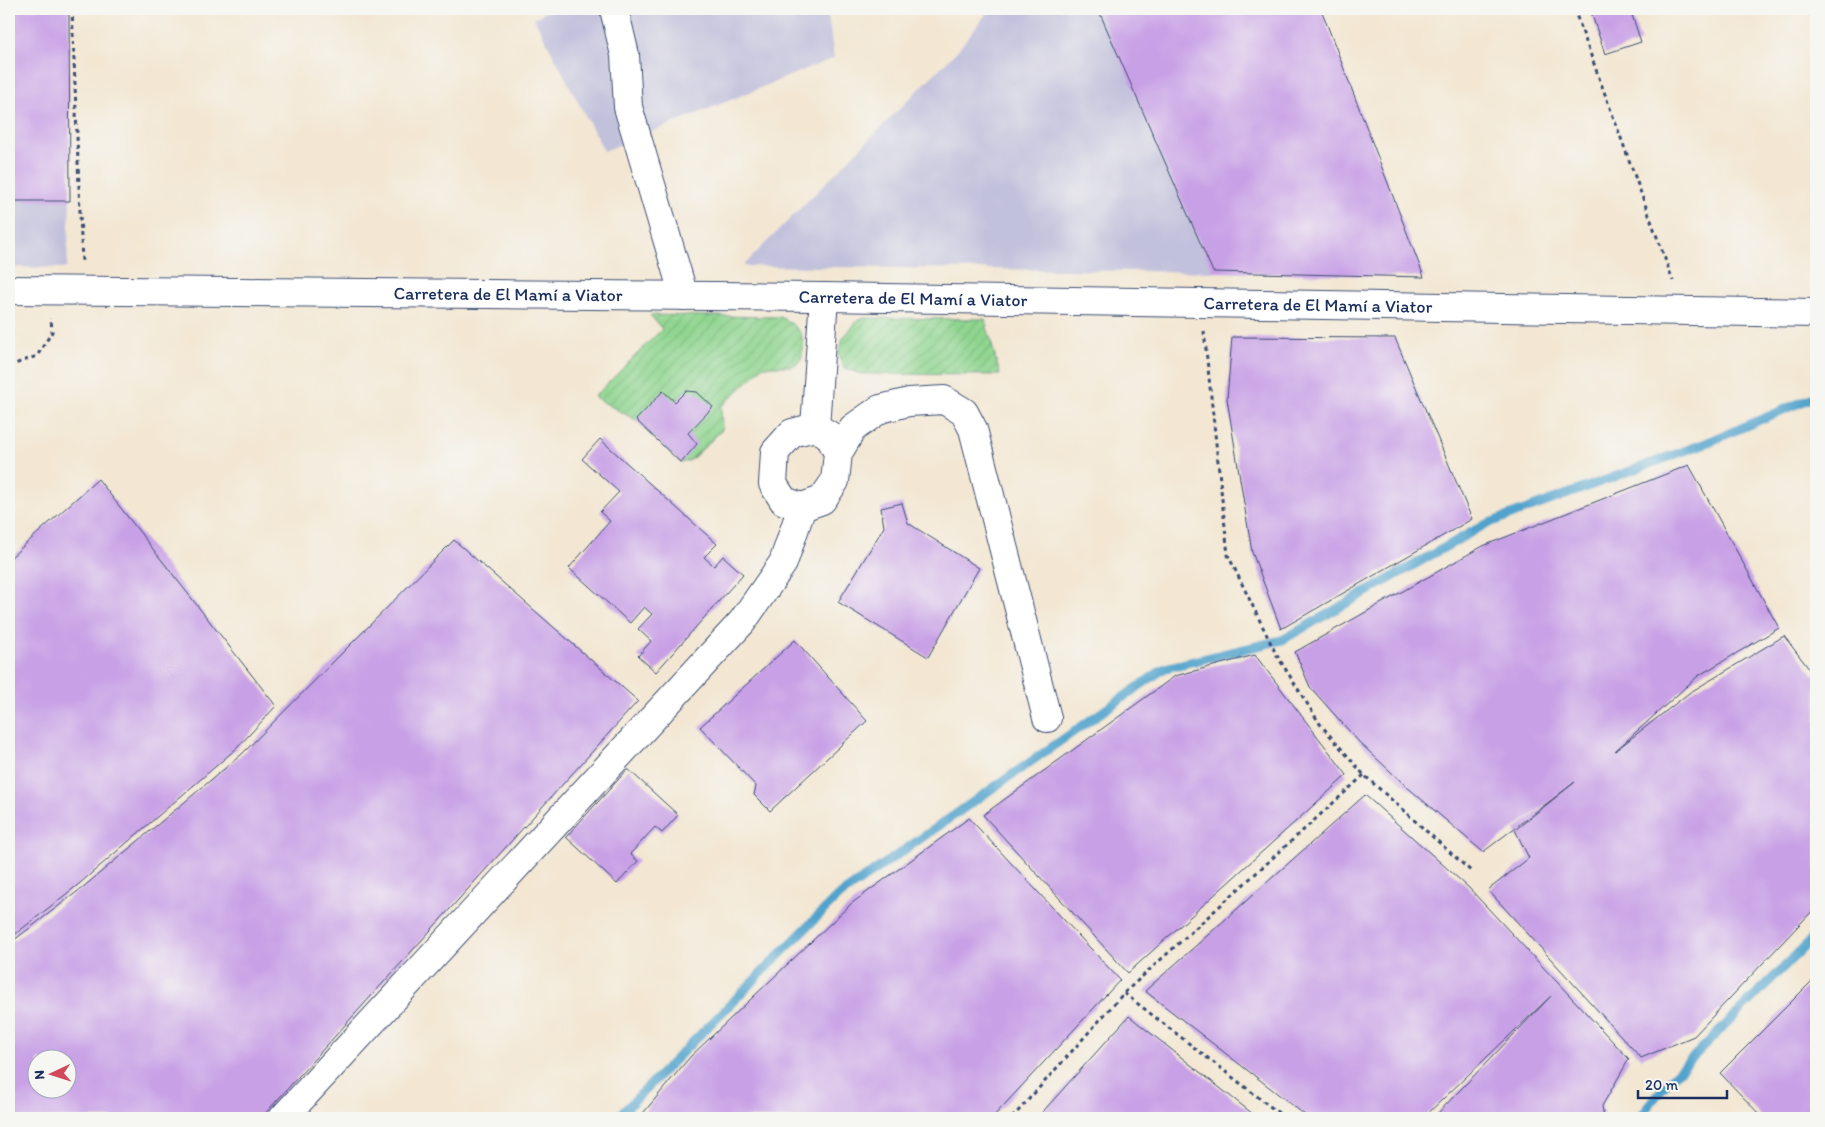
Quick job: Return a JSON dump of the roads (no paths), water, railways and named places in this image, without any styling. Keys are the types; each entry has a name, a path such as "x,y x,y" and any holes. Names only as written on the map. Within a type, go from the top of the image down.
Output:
{"street":[{"path":"614,9 625,55 628,107 684,296"},
{"name":"Carretera de El Mamí a Viator","path":"9,290 824,297 1816,313"},
{"path":"815,427 824,297"},
{"path":"838,453 829,435 815,427 792,433 775,452 773,484 784,500 802,507 822,500 836,481 838,453 853,428 880,409 908,402 944,400 964,412 973,429 1047,718"},
{"path":"283,1118 742,622 783,563 802,507"}],"waterway":[{"path":"617,1118 837,897 1165,668 1282,640 1484,525 1706,443 1816,396"},
{"path":"1639,1118 1666,1084 1816,935"}]}
